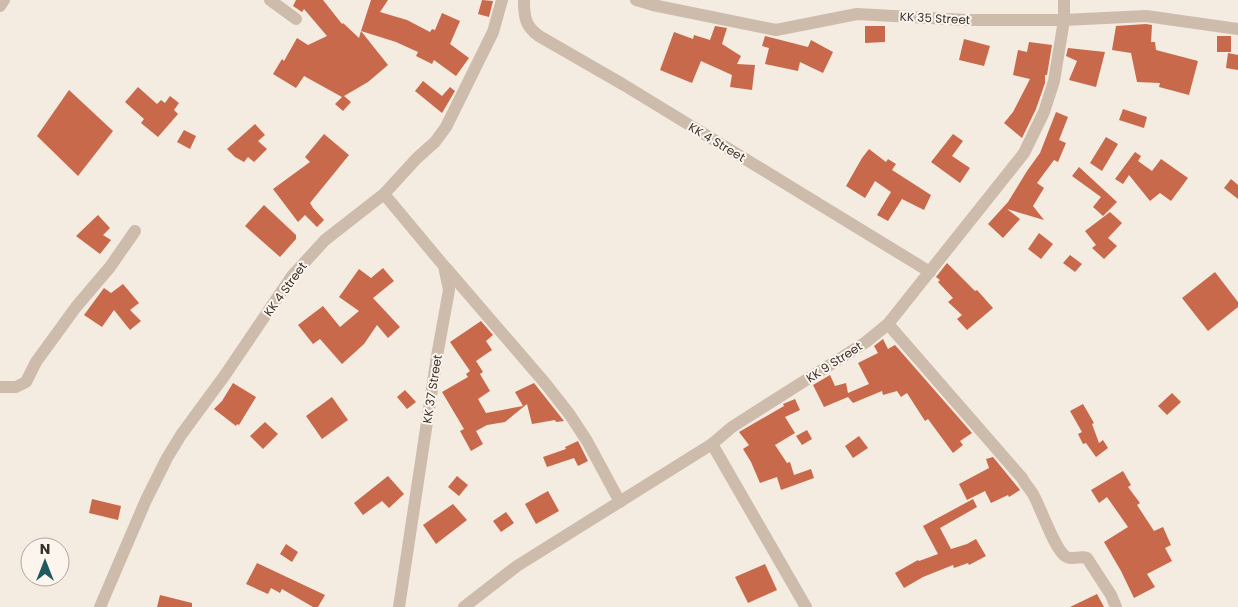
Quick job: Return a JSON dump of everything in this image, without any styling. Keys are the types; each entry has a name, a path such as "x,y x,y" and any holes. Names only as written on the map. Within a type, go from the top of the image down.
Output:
{"street":[{"path":"0,6 4,0"},
{"path":"270,0 296,19"},
{"name":"KK 4 Street","path":"100,607 146,500 166,458 181,435 225,375 292,276 325,240 384,194 417,158 435,142 446,127 493,32 502,0"},
{"name":"KK 4 Street","path":"524,0 524,16 530,30 624,85 930,272"},
{"name":"KK 35 Street","path":"636,0 776,30 857,14 967,20 1064,20 1146,16 1238,30"},
{"name":"KK 9 Street","path":"464,607 517,566 712,444 732,427 866,342 888,324 1024,153 1044,112 1054,81 1064,20 1064,0"},
{"path":"384,194 545,383 587,441 620,502"},
{"path":"0,387 16,387 26,382 36,362 76,307 110,267 135,231"},
{"name":"KK 37 Street","path":"399,607 437,356 448,300 448,278 444,266"},
{"path":"888,324 1022,478 1033,495 1058,547 1064,555 1070,558 1084,556 1087,558 1116,607"},
{"path":"712,444 806,607"}],"building":[{"path":"296,0 323,0 342,24 359,38 361,31 388,65 368,82 344,96 351,102 343,111 335,104 342,97 304,76 296,88 273,74 282,59 284,61 297,38 308,45 327,36 304,9 302,12 293,6"},
{"path":"371,0 388,0 380,12 407,20 430,32 432,29 435,30 442,13 460,21 450,44 469,58 456,76 434,60 432,64 416,56 418,52 396,42 361,31"},
{"path":"482,0 493,1 489,17 478,14"},
{"path":"1152,25 1151,42 1155,42 1156,50 1198,61 1189,95 1159,87 1160,83 1137,82 1131,53 1112,50 1116,26"},
{"path":"715,26 727,28 722,44 741,56 737,64 755,65 752,90 730,87 732,75 701,61 692,83 660,70 674,32 693,39 694,35 710,40"},
{"path":"865,26 885,26 885,42 865,43"},
{"path":"765,36 808,47 811,40 833,52 823,73 800,62 798,71 765,64 769,48 762,46"},
{"path":"1217,36 1231,36 1231,52 1217,52"},
{"path":"964,39 990,46 984,66 959,60"},
{"path":"1029,42 1052,45 1045,83 1036,109 1022,138 1004,123 1013,112 1030,79 1013,75 1018,50 1027,52"},
{"path":"1068,48 1105,52 1096,87 1069,80 1077,61 1066,56"},
{"path":"1228,53 1238,55 1238,70 1226,68"},
{"path":"423,81 442,96 450,87 455,91 442,113 415,91"},
{"path":"138,87 157,104 161,100 165,103 170,96 179,103 174,110 178,114 158,137 141,123 144,119 125,102"},
{"path":"69,90 113,131 78,176 37,136"},
{"path":"1123,109 1147,117 1144,128 1119,120"},
{"path":"1056,112 1068,117 1059,140 1066,143 1058,162 1054,160 1037,183 1044,188 1033,206 1044,220 1007,209 1020,219 1003,238 988,224 1008,202 1040,153"},
{"path":"255,124 265,135 258,141 267,149 254,162 248,157 244,162 227,149"},
{"path":"184,130 196,136 190,149 177,142"},
{"path":"324,134 349,155 310,203 324,220 317,227 305,215 298,222 273,189 310,162 305,157"},
{"path":"953,134 963,141 952,156 970,168 960,183 931,162"},
{"path":"1106,137 1118,144 1102,171 1090,163"},
{"path":"869,149 886,162 888,159 896,164 892,170 931,195 924,210 902,199 888,221 877,215 891,192 875,181 865,198 846,186"},
{"path":"1135,152 1141,156 1138,161 1152,171 1161,159 1188,178 1171,201 1160,193 1150,201 1129,175 1123,184 1115,179"},
{"path":"1079,167 1117,202 1103,216 1093,207 1101,197 1072,176"},
{"path":"1231,179 1238,185 1238,199 1224,188"},
{"path":"264,205 296,235 296,239 280,257 245,226"},
{"path":"1110,212 1122,223 1108,238 1117,246 1104,259 1092,248 1096,245 1085,231"},
{"path":"98,215 110,228 103,235 111,240 100,254 76,236"},
{"path":"1039,233 1053,244 1041,259 1028,249"},
{"path":"1070,255 1082,264 1075,272 1063,263"},
{"path":"947,263 975,291 977,290 993,308 967,330 957,319 962,315 948,302 953,298 938,282 940,280 936,277"},
{"path":"383,268 394,281 373,298 400,327 388,338 377,325 364,344 342,364 320,339 313,344 298,325 323,306 340,327 359,311 339,297 359,269 371,278"},
{"path":"1215,272 1238,302 1238,307 1208,331 1182,298"},
{"path":"123,284 139,303 130,310 141,321 130,330 114,310 102,327 84,315 104,288 111,293"},
{"path":"481,321 493,335 486,341 492,350 476,361 483,372 480,374 490,391 478,399 486,413 523,406 515,392 534,383 564,421 556,422 555,420 532,424 527,404 505,422 487,425 476,431 483,444 471,451 460,431 464,429 442,392 468,377 466,374 470,371 450,342"},
{"path":"883,339 888,349 895,345 972,433 960,441 963,445 953,453 928,419 925,421 907,393 901,397 897,391 883,395 882,391 853,403 848,397 824,407 813,385 830,375 835,386 846,383 848,393 869,384 858,363 878,353 874,346"},
{"path":"233,383 256,397 239,425 237,424 236,426 214,409 222,401"},
{"path":"405,390 416,402 407,409 397,397"},
{"path":"1172,393 1181,402 1167,415 1158,406"},
{"path":"332,397 348,420 322,439 306,416"},
{"path":"795,399 800,410 785,417 795,433 775,445 787,463 790,462 794,475 811,469 814,478 781,490 777,477 760,483 743,449 749,445 739,432 784,406 783,404"},
{"path":"1083,404 1094,423 1092,424 1099,443 1103,440 1108,448 1096,457 1086,443 1083,444 1078,434 1082,432 1070,411"},
{"path":"265,422 278,434 263,449 250,436"},
{"path":"807,430 812,439 802,445 796,436"},
{"path":"859,436 868,448 853,458 845,446"},
{"path":"578,441 588,461 578,466 574,458 547,467 543,457 566,449 565,447"},
{"path":"993,457 1020,490 1009,497 1008,495 991,503 985,491 967,500 959,484 989,468 986,459"},
{"path":"1123,471 1131,485 1128,487 1140,503 1137,505 1154,531 1163,527 1171,545 1165,548 1172,561 1147,574 1155,587 1134,598 1104,542 1128,527 1107,497 1099,503 1091,490"},
{"path":"388,476 404,494 389,508 382,501 363,515 354,503"},
{"path":"457,476 468,485 459,496 448,487"},
{"path":"548,491 559,511 536,524 525,504"},
{"path":"92,499 121,506 118,520 89,513"},
{"path":"973,499 977,507 940,528 951,549 976,539 986,556 969,565 968,563 954,568 953,565 923,577 904,588 895,573 918,560 938,554 923,526"},
{"path":"453,504 467,520 436,544 423,525"},
{"path":"506,512 514,523 501,532 493,521"},
{"path":"286,544 298,552 292,562 280,554"},
{"path":"257,563 325,595 318,607 313,607 282,589 280,593 271,588 268,594 246,584"},
{"path":"765,564 777,590 748,603 735,577"},
{"path":"1097,594 1104,607 1070,607"},
{"path":"160,595 192,603 192,607 157,607"}]}
